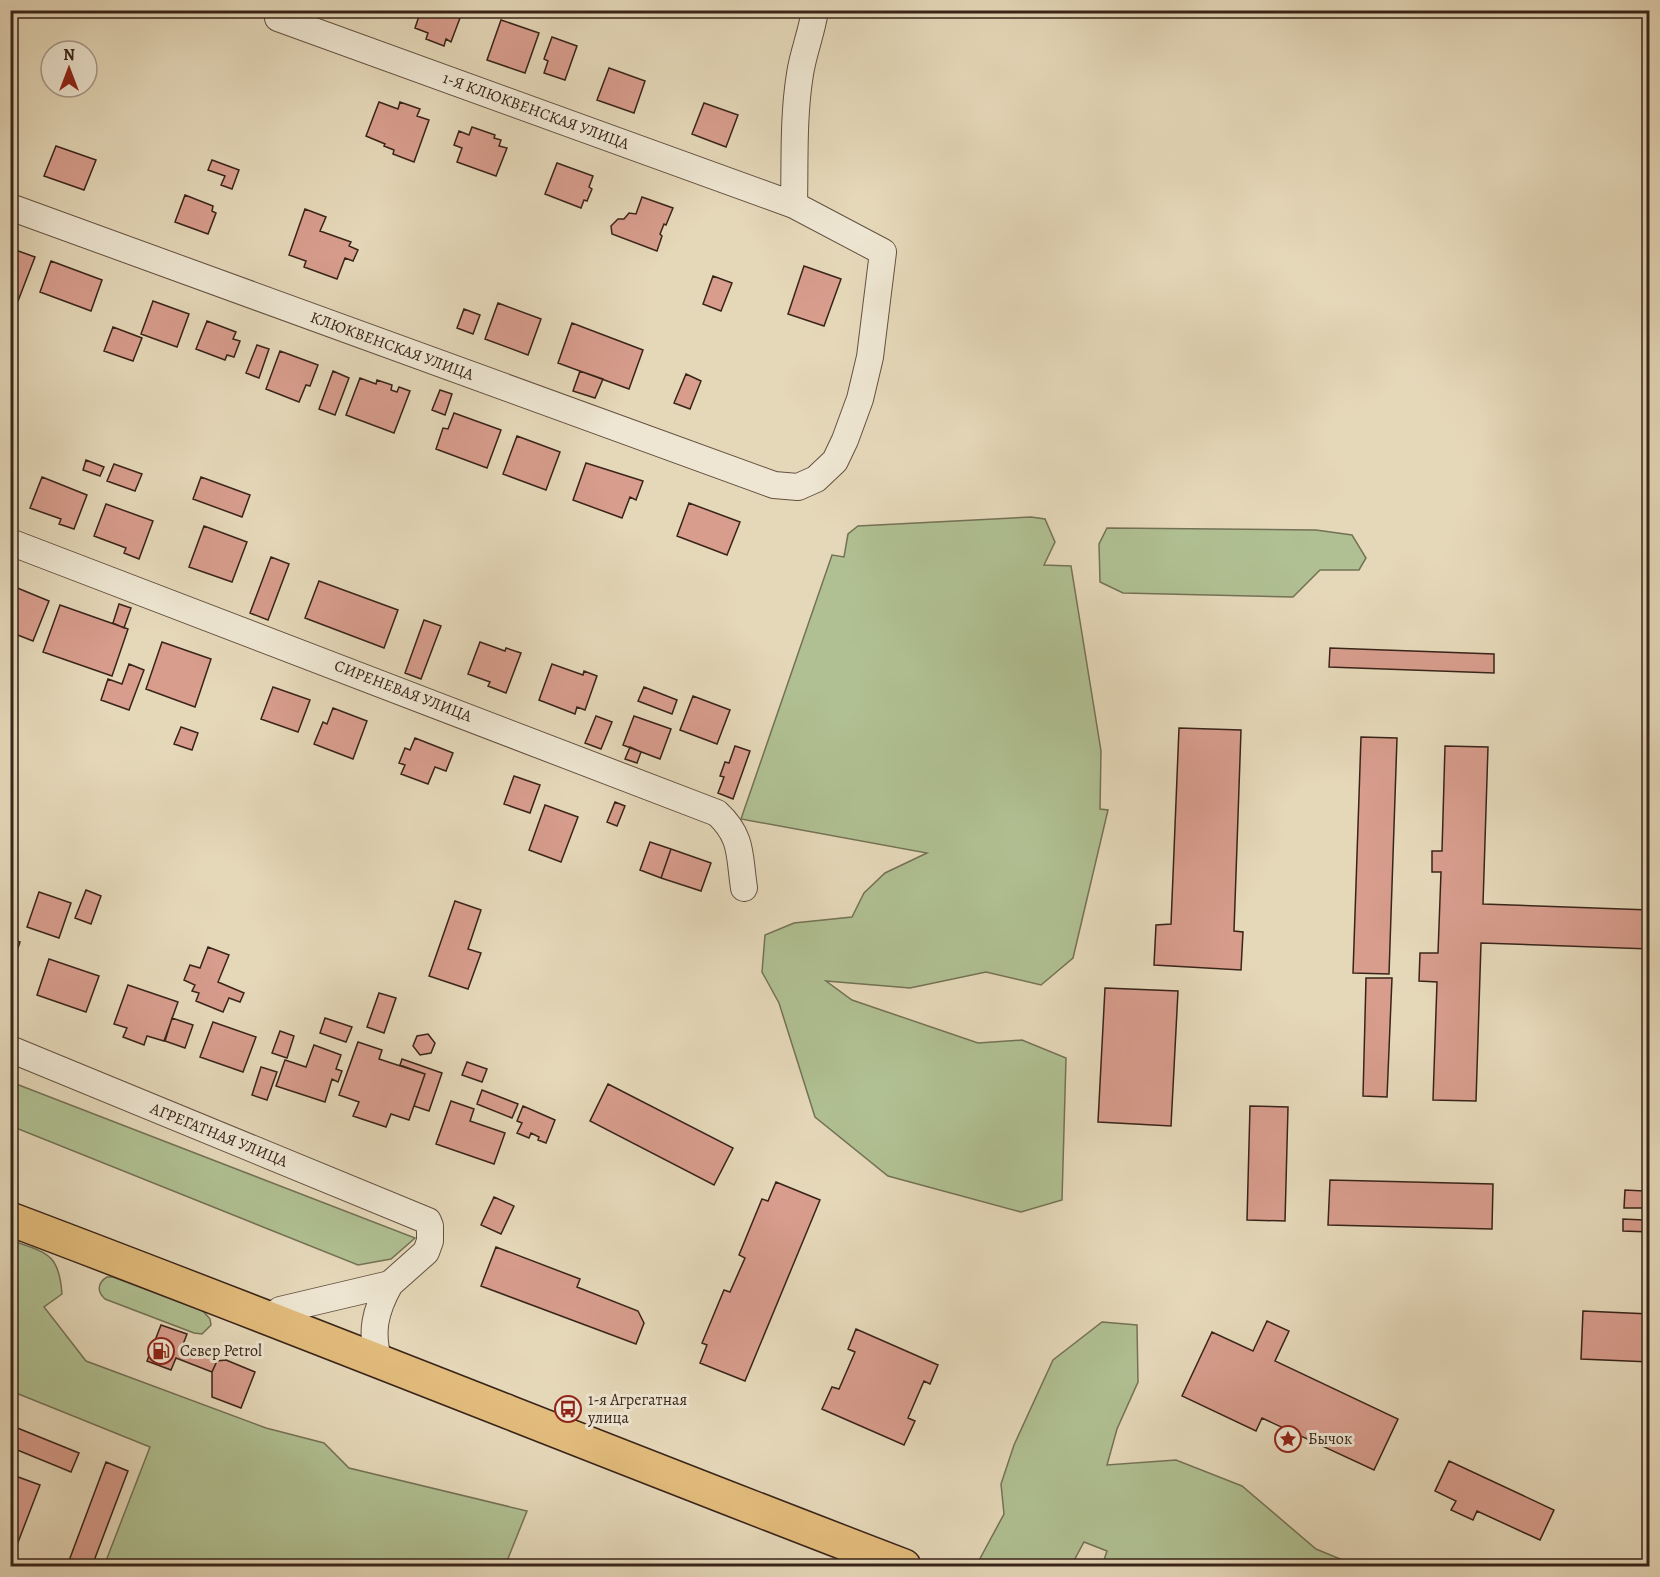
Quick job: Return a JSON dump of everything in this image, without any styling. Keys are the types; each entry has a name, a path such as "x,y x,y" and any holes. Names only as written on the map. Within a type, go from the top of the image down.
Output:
{"main road":[{"path":"10,1219 272,1318 379,1362 904,1566"}],"street":[{"path":"794,205 795,115 800,72 812,32 815,10"},
{"name":"1-Я КЛЮКВЕНСКАЯ УЛИЦА","path":"278,18 794,205 883,252 870,357 860,399 845,440 835,461 816,478 798,487 774,485"},
{"name":"КЛЮКВЕНСКАЯ УЛИЦА","path":"10,207 774,485"},
{"name":"СИРЕНЕВАЯ УЛИЦА","path":"10,542 185,607 717,813 730,825 737,840 744,888"},
{"name":"АГРЕГАТНАЯ УЛИЦА","path":"10,1049 428,1221 430,1242 426,1252 390,1284"},
{"path":"272,1318 280,1310 390,1284"},
{"path":"379,1362 374,1343 375,1324 379,1304 390,1284"}],"green space":[{"path":"1031,517 1045,519 1055,542 1044,565 1071,566 1101,751 1100,809 1108,810 1073,958 1041,985 986,972 910,988 826,981 852,1000 978,1043 1022,1040 1066,1058 1062,1200 1021,1212 888,1176 815,1117 779,1003 762,972 765,935 794,923 852,917 864,893 885,873 927,853 741,819 832,555 844,557 848,534 858,526"},
{"path":"1107,528 1316,530 1352,535 1366,558 1359,570 1320,570 1293,597 1123,593 1100,582 1099,544"},
{"path":"11,1082 415,1238 391,1259 358,1265 11,1126"},
{"path":"10,1240 41,1252 54,1262 58,1270 62,1294 44,1307 86,1361 266,1428 324,1443 349,1468 527,1511 505,1566 104,1566 150,1447 11,1391"},
{"path":"107,1277 113,1277 203,1311 210,1319 211,1325 202,1334 194,1333 105,1299 99,1288 101,1282"},
{"path":"1102,1322 1137,1325 1138,1382 1117,1429 1107,1465 1176,1460 1242,1486 1316,1549 1357,1566 1102,1566 1107,1551 1084,1542 1071,1566 976,1566 1004,1514 1001,1484 1014,1445 1053,1360"}],"building":[{"path":"421,10 463,10 451,42 446,39 444,46 426,39 428,33 415,28"},
{"path":"501,20 539,33 525,73 487,60"},
{"path":"552,37 577,46 565,80 544,73 548,61 544,59"},
{"path":"609,68 645,81 634,113 597,100"},
{"path":"379,102 398,109 400,102 420,109 417,116 429,120 414,162 393,154 394,150 384,146 385,144 366,136"},
{"path":"704,103 738,115 726,147 692,134"},
{"path":"472,127 495,135 494,138 501,140 499,146 507,148 496,176 457,162 462,148 454,145 459,131 469,135"},
{"path":"56,146 96,160 84,190 44,176"},
{"path":"212,160 239,170 232,189 221,185 225,176 208,170"},
{"path":"557,163 593,176 589,187 592,189 581,208 545,194"},
{"path":"185,195 213,206 212,211 216,213 208,234 175,222"},
{"path":"642,197 673,208 660,234 662,236 657,251 612,234 611,226 618,219 624,219 629,213 636,214"},
{"path":"305,209 326,217 320,231 351,242 349,246 358,250 353,261 345,258 337,279 304,267 306,261 289,255"},
{"path":"10,248 35,257 18,301 10,298"},
{"path":"51,261 102,280 91,311 40,292"},
{"path":"804,266 841,279 824,326 788,314"},
{"path":"713,276 732,283 721,311 703,304"},
{"path":"153,301 189,314 177,347 141,334"},
{"path":"498,303 541,319 528,355 485,339"},
{"path":"464,309 480,315 473,334 457,328"},
{"path":"207,321 236,332 233,339 240,341 234,357 227,355 225,360 196,349"},
{"path":"572,323 643,350 629,389 558,363"},
{"path":"113,327 142,338 133,361 104,351"},
{"path":"257,345 269,349 259,378 246,373"},
{"path":"280,351 318,365 310,386 306,385 299,402 266,389"},
{"path":"333,371 349,378 335,415 319,409"},
{"path":"580,371 603,379 595,398 573,391"},
{"path":"686,374 701,381 690,409 674,403"},
{"path":"360,378 376,384 377,380 392,385 391,390 397,392 399,387 410,391 394,433 346,415"},
{"path":"440,390 452,394 445,415 432,410"},
{"path":"454,413 501,430 487,468 436,449 443,428 448,429"},
{"path":"517,436 560,452 546,490 503,474"},
{"path":"10,458 17,460 10,476"},
{"path":"86,460 104,467 100,476 83,470"},
{"path":"586,463 643,481 636,500 630,497 622,518 573,500"},
{"path":"114,464 142,474 135,491 107,481"},
{"path":"42,477 87,495 74,529 59,524 61,519 30,508"},
{"path":"201,477 250,495 242,517 193,499"},
{"path":"689,503 740,522 727,555 677,536"},
{"path":"106,504 153,521 139,559 124,553 126,548 94,536"},
{"path":"204,526 247,542 232,582 189,567"},
{"path":"271,557 289,564 268,620 250,613"},
{"path":"319,581 398,610 384,648 305,618"},
{"path":"10,585 49,601 33,641 10,632"},
{"path":"119,604 131,608 124,628 113,623"},
{"path":"60,605 128,629 112,676 43,652"},
{"path":"424,620 441,626 421,679 405,673"},
{"path":"162,642 211,659 195,707 146,689"},
{"path":"480,642 505,651 506,648 521,653 506,693 488,686 490,682 468,674"},
{"path":"1330,648 1494,654 1494,673 1329,667"},
{"path":"129,664 144,670 129,710 101,700 108,679 122,684"},
{"path":"552,664 583,675 584,671 597,676 585,710 577,707 575,714 539,700"},
{"path":"273,687 310,700 298,732 261,719"},
{"path":"644,687 677,700 672,714 638,701"},
{"path":"693,696 730,710 717,744 680,730"},
{"path":"333,708 367,721 353,759 314,744 323,722 327,724"},
{"path":"596,716 612,722 601,749 585,743"},
{"path":"634,716 671,729 660,759 623,745"},
{"path":"181,727 198,733 192,750 174,744"},
{"path":"1179,728 1241,730 1234,931 1243,932 1241,970 1154,965 1156,925 1171,924"},
{"path":"1361,737 1397,738 1389,974 1353,973"},
{"path":"415,738 453,753 446,771 435,767 428,784 401,774 405,765 399,763 405,748 410,750"},
{"path":"735,746 750,751 733,799 718,793 724,777 720,776 725,762 729,763"},
{"path":"1445,746 1488,747 1483,904 1650,910 1650,949 1481,943 1476,1101 1433,1100 1437,982 1419,981 1420,953 1438,953 1441,872 1432,872 1432,851 1442,851"},
{"path":"630,747 641,752 637,763 625,759"},
{"path":"514,776 540,785 530,813 504,804"},
{"path":"615,802 625,806 617,826 607,822"},
{"path":"545,805 578,817 561,862 529,850"},
{"path":"650,842 671,849 661,878 640,870"},
{"path":"671,849 711,863 701,891 661,878"},
{"path":"86,890 101,896 91,924 75,918"},
{"path":"39,892 71,903 59,938 27,927"},
{"path":"455,901 481,910 468,949 481,953 468,989 429,976"},
{"path":"10,939 20,942 10,971"},
{"path":"208,947 229,955 218,982 244,993 240,1002 229,998 223,1012 196,1001 199,993 192,991 195,985 184,980 190,965 200,968"},
{"path":"49,959 99,976 86,1012 37,995"},
{"path":"1366,978 1392,978 1387,1097 1363,1096"},
{"path":"128,985 178,1002 164,1041 147,1036 144,1045 123,1037 127,1028 114,1024"},
{"path":"1105,988 1178,991 1171,1126 1098,1122"},
{"path":"379,993 396,998 384,1033 367,1027"},
{"path":"172,1018 193,1025 185,1048 165,1041"},
{"path":"325,1018 352,1027 346,1042 320,1033"},
{"path":"213,1022 256,1037 243,1072 200,1057"},
{"path":"280,1031 294,1036 287,1058 272,1053"},
{"path":"428,1034 435,1043 431,1053 420,1055 413,1046 417,1036"},
{"path":"358,1042 382,1050 379,1059 425,1074 409,1120 391,1114 386,1127 353,1116 359,1102 339,1095"},
{"path":"314,1045 341,1055 336,1069 342,1071 338,1082 332,1079 325,1102 276,1086 285,1060 306,1067"},
{"path":"402,1059 442,1073 429,1111 414,1106 425,1074 400,1065"},
{"path":"467,1062 487,1069 482,1082 462,1075"},
{"path":"261,1067 277,1072 267,1100 252,1095"},
{"path":"608,1084 733,1148 714,1185 590,1121"},
{"path":"482,1090 518,1104 512,1118 477,1104"},
{"path":"451,1101 474,1109 470,1121 505,1133 494,1164 436,1144"},
{"path":"523,1106 555,1120 546,1143 538,1140 539,1137 531,1133 529,1138 517,1133 522,1123 517,1121"},
{"path":"1250,1106 1288,1107 1285,1221 1247,1220"},
{"path":"1645,1174 1650,1175 1650,1232 1623,1231 1623,1219 1644,1220 1644,1208 1624,1208 1625,1190 1644,1191"},
{"path":"1330,1180 1493,1184 1492,1229 1328,1225"},
{"path":"776,1182 820,1200 745,1381 700,1363 707,1345 702,1343 724,1290 730,1292 745,1258 739,1255 762,1199 768,1201"},
{"path":"494,1197 514,1206 501,1234 481,1225"},
{"path":"496,1247 580,1279 577,1287 638,1311 644,1323 636,1344 481,1286"},
{"path":"1583,1311 1650,1314 1650,1362 1581,1359"},
{"path":"1267,1321 1289,1331 1275,1361 1398,1419 1374,1470 1262,1418 1256,1431 1182,1396 1212,1332 1253,1351"},
{"path":"161,1325 187,1334 182,1347 217,1361 212,1372 176,1358 171,1370 147,1361"},
{"path":"856,1329 938,1365 930,1384 924,1381 908,1418 915,1421 904,1445 822,1409 832,1387 839,1389 855,1352 848,1349"},
{"path":"226,1360 255,1372 241,1408 212,1397 212,1372 217,1361"},
{"path":"10,1425 79,1453 71,1472 10,1447"},
{"path":"1449,1461 1554,1510 1540,1540 1477,1511 1473,1520 1451,1510 1456,1501 1435,1491"},
{"path":"106,1462 128,1471 92,1566 67,1566"},
{"path":"10,1474 40,1485 10,1563"}],"place":[{"name":"Север Petrol","path":"161,1351"},
{"name":"1-я Агрегатная улица","path":"568,1409"},
{"name":"Бычок","path":"1288,1439"}]}
